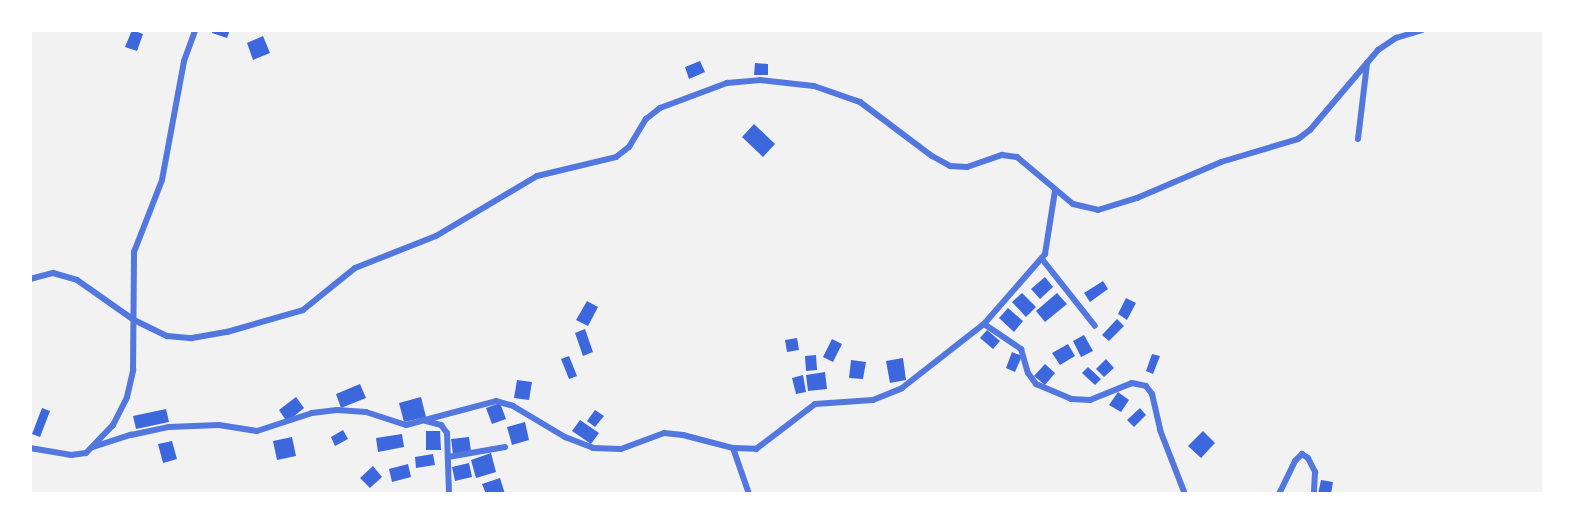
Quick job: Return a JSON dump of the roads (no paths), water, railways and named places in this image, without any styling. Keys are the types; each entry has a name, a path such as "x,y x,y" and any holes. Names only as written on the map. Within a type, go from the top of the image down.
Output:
{"street":[{"path":"93,447 113,425 127,397 133,370 134,252 162,180 184,61 195,30"},
{"path":"30,279 53,273 77,280 134,320 167,336 184,339 228,332 303,310 355,268 436,236 529,180 616,157 630,147 646,119 660,108 693,94 738,82 793,82 837,93 873,110 946,165 967,167 994,157 1013,156 1024,161 1055,191 1073,204 1098,210 1137,198 1221,162 1288,144 1310,130 1367,62 1390,41 1422,30"},
{"path":"1358,139 1367,62"},
{"path":"30,448 78,455 93,447 130,435 169,428 219,425 257,431 312,413 337,410 366,412 402,425 496,401 513,406 565,437 592,448 621,449 664,433 691,437 733,448 760,447 815,404 873,400 895,392 984,324 1042,259 1049,239 1055,191"},
{"path":"1042,259 1095,326"},
{"path":"984,324 1021,349 1028,373 1036,384 1071,399 1090,400 1136,383 1146,386 1152,394 1160,429 1185,494"},
{"path":"423,421 439,424 446,431 449,494"},
{"path":"448,457 505,447"},
{"path":"733,448 749,494"},
{"path":"1279,494 1295,461 1302,454 1308,458 1315,472 1314,494"}]}
